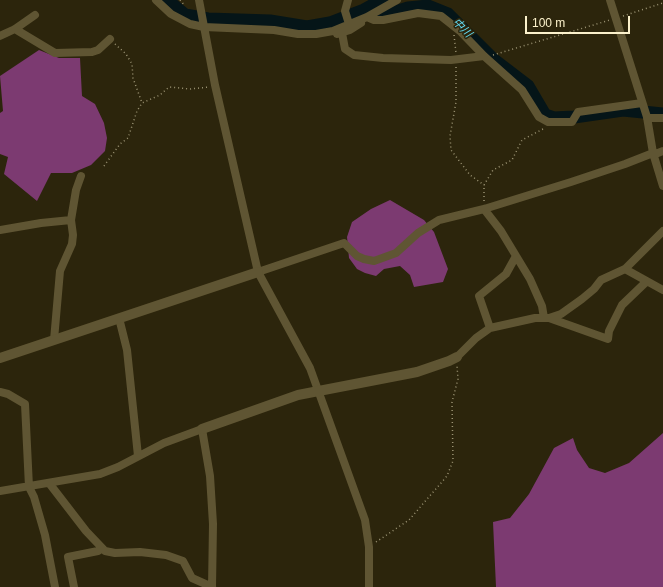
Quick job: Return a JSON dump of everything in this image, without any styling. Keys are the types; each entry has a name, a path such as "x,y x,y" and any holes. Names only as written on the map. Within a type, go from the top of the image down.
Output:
{"street":[{"path":"156,0 180,20 203,25 274,30 298,34 332,31 347,20 365,17 397,0"},
{"path":"199,0 214,85 258,272 310,368 366,520 369,547 369,587"},
{"path":"347,20 348,0"},
{"path":"610,0 645,112 653,154 663,186"},
{"path":"365,17 374,20 383,20 418,13 441,16 522,90 543,120 548,122 575,117 645,112 663,118"},
{"path":"0,36 15,29 35,15"},
{"path":"311,34 323,38 342,33 360,24 365,17"},
{"path":"15,29 56,53 92,52 110,39"},
{"path":"342,33 345,49 354,55 383,58 456,59 484,56"},
{"path":"0,358 344,243 357,256 374,261 396,253 432,223 484,209 663,151"},
{"path":"54,340 60,271 72,244 73,235 71,220 76,190 81,176"},
{"path":"484,209 501,231 530,279 546,318"},
{"path":"2,228 71,220"},
{"path":"0,491 105,473 164,443 298,395 417,372 449,361 490,328 561,314 582,299 607,275 625,269 663,231"},
{"path":"490,328 479,296 506,274 516,256"},
{"path":"625,269 646,282 658,286 663,290"},
{"path":"546,318 608,338 609,331 622,305 646,282"},
{"path":"119,318 127,350 138,456"},
{"path":"0,392 8,394 25,404 29,487 34,497 45,535 55,587"},
{"path":"49,483 86,531 102,548 109,553 140,552 166,555 183,561 192,578 212,587 213,524 210,476 202,429"},
{"path":"74,587 68,557 98,551 102,548"}],"path":[{"path":"180,0 185,6"},
{"path":"493,55 663,4"},
{"path":"450,23 453,32 456,59 456,102 450,136 451,150 466,170 484,185"},
{"path":"110,39 126,54 132,64 133,78 142,103"},
{"path":"104,166 120,144 128,138 137,111 142,103 160,95 169,87 206,88 214,85"},
{"path":"484,209 484,185 493,170 515,158 518,145 522,140 544,128"},
{"path":"369,547 409,520 447,476 453,461 452,402 458,379 457,356"}],"shaded area":[{"path":"39,50 59,58 80,58 82,96 95,104 104,123 107,138 105,151 91,165 72,173 51,173 37,201 4,174 8,157 0,154 0,113 3,111 0,76"},
{"path":"390,200 424,220 434,232 448,269 443,282 414,287 410,275 400,266 384,269 376,276 357,269 349,258 347,237 352,222 371,209"},
{"path":"663,433 663,587 496,587 493,522 510,518 529,494 554,448 573,438 577,450 589,468 605,473 629,463"}],"waterway":[{"name":"中川","path":"167,0 185,15 208,19 270,21 307,27 330,23 364,10 382,0"},
{"name":"中川","path":"364,10 383,16 408,8 428,6 448,14 494,60 528,86 545,115 554,118 574,117 623,110 663,114"}]}
